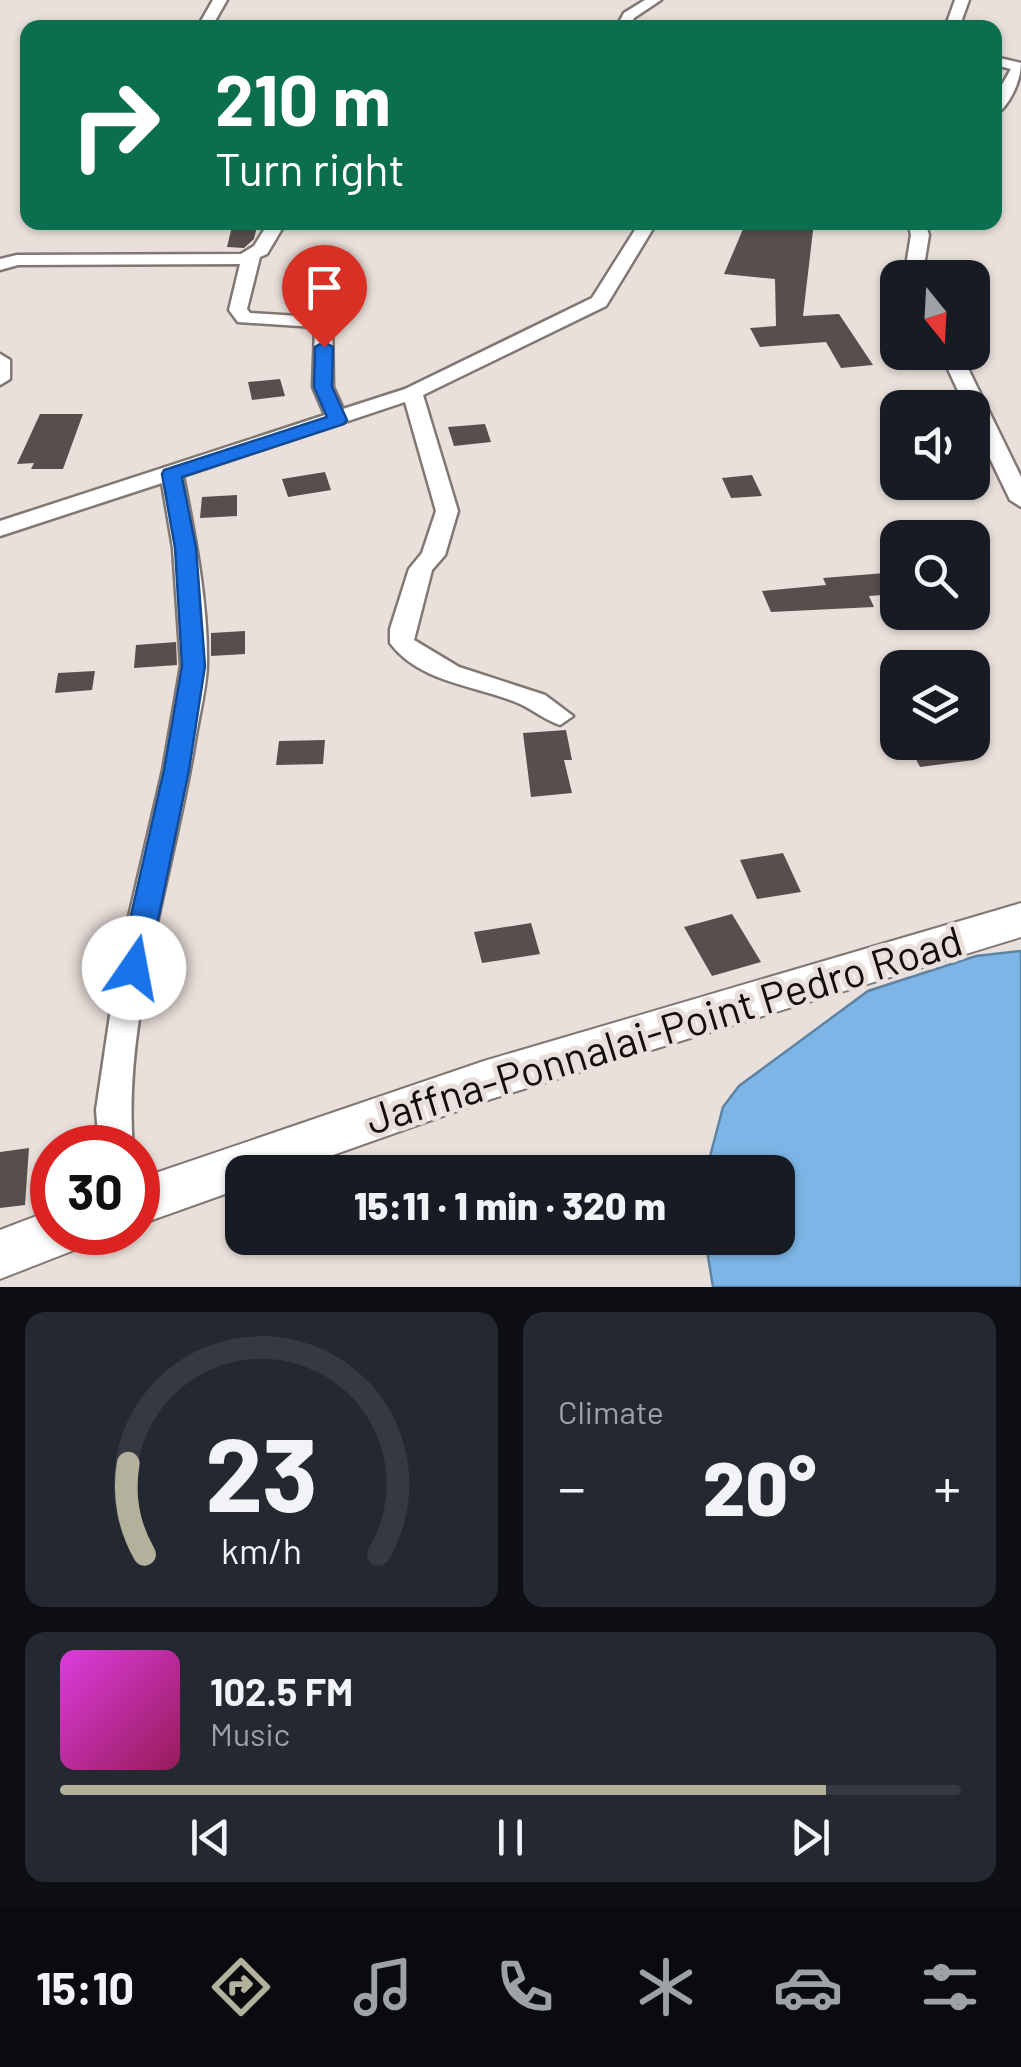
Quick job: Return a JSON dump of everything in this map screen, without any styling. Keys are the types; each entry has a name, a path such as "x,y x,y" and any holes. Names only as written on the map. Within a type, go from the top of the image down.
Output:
{"main road":[{"name":"Jaffna-Ponnalai-Point Pedro Road","path":"160,1194 484,1080 1021,920"},
{"path":"0,1254 30,1243"}],"street":[{"path":"627,20 654,0"},
{"path":"1002,62 1019,67 1002,97"},
{"path":"0,265 17,260 228,261 261,250 273,230"},
{"path":"0,529 412,393 598,302 644,230"},
{"path":"915,260 918,230"},
{"path":"252,256 240,290 238,310 245,318 263,321 325,322 323,387 338,420"},
{"path":"0,360 0,379"},
{"path":"959,370 1021,500"},
{"path":"412,393 424,418 433,483 446,511 434,555 421,569 402,629 402,643 456,676 528,694 560,716"},
{"path":"114,1125 113,1110 134,968 177,770 194,666 185,548 172,474"}],"water":[{"path":"1021,951 1021,1287 713,1287 708,1255 795,1255 795,1155 710,1155 723,1107 739,1086 868,991 976,956"}],"building":[{"path":"231,230 256,230 254,239 244,248 227,247"},
{"path":"743,230 813,230 803,316 839,314 873,365 841,368 826,342 760,347 750,328 776,326 775,279 724,274"},
{"path":"280,379 285,396 252,400 248,382"},
{"path":"40,414 83,414 63,469 31,469 34,463 17,464"},
{"path":"485,424 491,442 454,446 448,427"},
{"path":"325,472 331,490 288,497 282,479"},
{"path":"752,475 762,496 731,498 722,478"},
{"path":"237,495 237,516 200,518 202,497"},
{"path":"880,573 880,595 869,596 874,607 771,612 762,591 826,585 823,578"},
{"path":"245,631 245,654 211,656 211,633"},
{"path":"176,642 177,665 134,668 136,645"},
{"path":"95,671 92,690 55,693 58,673"},
{"path":"566,730 572,760 564,760 572,793 531,797 523,733"},
{"path":"325,740 323,764 276,765 279,741"},
{"path":"916,760 974,760 920,767"},
{"path":"783,853 801,892 757,899 740,860"},
{"path":"732,914 761,962 712,976 684,927"},
{"path":"531,923 540,954 482,963 474,932"},
{"path":"29,1148 25,1205 0,1208 0,1152"}],"route":[{"path":"134,968 177,770 194,666 185,548 172,474 338,420 323,387 324,347"}]}
